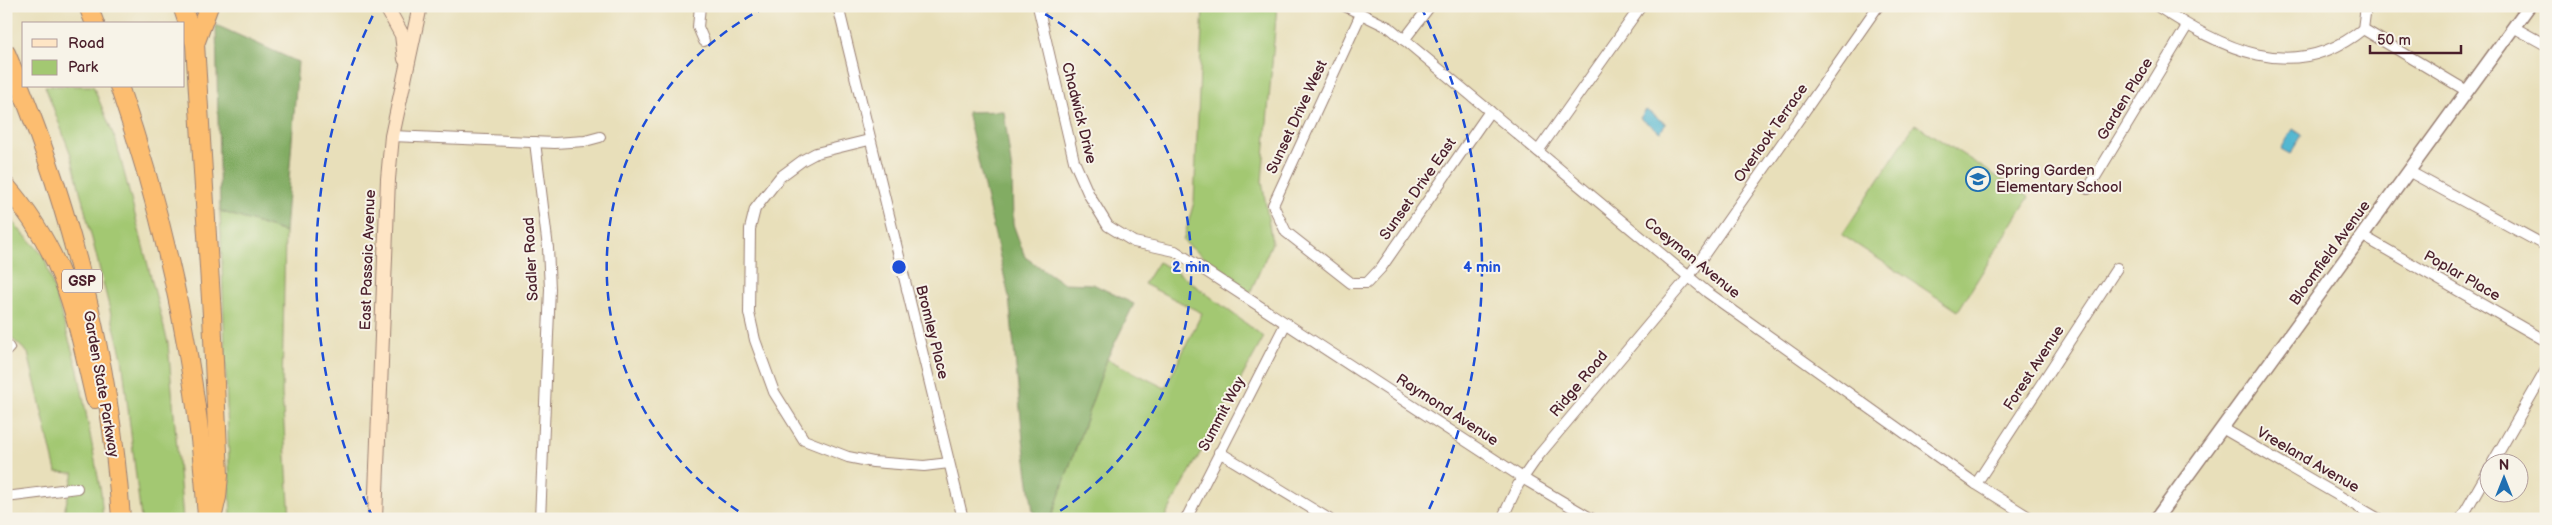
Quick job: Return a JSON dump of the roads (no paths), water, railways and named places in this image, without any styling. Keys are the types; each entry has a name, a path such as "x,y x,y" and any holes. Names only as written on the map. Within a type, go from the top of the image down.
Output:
{"highway":[{"path":"88,6 94,22"},
{"path":"182,6 195,44 218,446 217,498 212,519"},
{"path":"195,44 209,6"},
{"name":"Garden State Parkway","path":"6,53 49,164 74,248 104,390 121,513"},
{"path":"120,88 160,221 180,307 195,396 207,519"},
{"path":"6,186 40,229 64,280 121,513"}],"main road":[{"path":"386,6 402,35 405,77"},
{"name":"East Passaic Avenue","path":"375,519 388,179 392,136 420,6"}],"street":[{"path":"700,6 698,28 704,41"},
{"name":"Bromley Place","path":"838,6 869,140 963,519"},
{"name":"Chadwick Drive","path":"1038,6 1074,161 1089,195 1108,226 1134,242 1174,251 1286,323"},
{"name":"Coeyman Avenue","path":"1345,6 1390,28 1688,276 1976,484 2032,519"},
{"path":"1404,40 1430,6"},
{"path":"1538,151 1641,6"},
{"name":"Overlook Terrace","path":"1688,276 1878,6"},
{"path":"2157,6 2187,26 2253,55 2279,58 2329,51 2349,40 2363,29 2366,6"},
{"name":"Bloomfield Avenue","path":"2156,519 2529,6"},
{"name":"Sunset Drive West","path":"1361,14 1273,205 1286,232 1351,283 1367,283"},
{"name":"Garden Place","path":"2088,189 2187,26"},
{"path":"2514,28 2546,45"},
{"path":"2363,29 2468,91"},
{"name":"Sunset Drive East","path":"1367,283 1381,268 1490,111"},
{"path":"392,136 535,142 578,142 600,137"},
{"path":"869,140 816,153 803,160 780,177 755,209 750,229 749,313 755,340 774,392 804,440 848,457 873,462 898,466 949,464"},
{"name":"Sadler Road","path":"535,142 548,248 550,289 540,519"},
{"path":"2410,172 2546,246"},
{"name":"Poplar Place","path":"2363,236 2546,341"},
{"name":"Forest Avenue","path":"1976,484 2117,268"},
{"name":"Ridge Road","path":"1502,519 1523,478 1539,455 1688,276"},
{"name":"Summit Way","path":"1186,519 1286,323"},
{"name":"Raymond Avenue","path":"1286,323 1523,478 1592,519"},
{"path":"2499,452 2546,370"},
{"name":"Vreeland Avenue","path":"2222,428 2379,519"},
{"path":"1219,452 1329,519"},
{"path":"2461,519 2480,486"},
{"path":"6,497 77,488"}],"water":[{"path":"1646,110 1666,124 1660,132 1640,118"},
{"path":"2293,129 2302,135 2290,154 2281,149"}],"place":[{"name":"Spring Garden Elementary School","path":"1978,179"}]}
